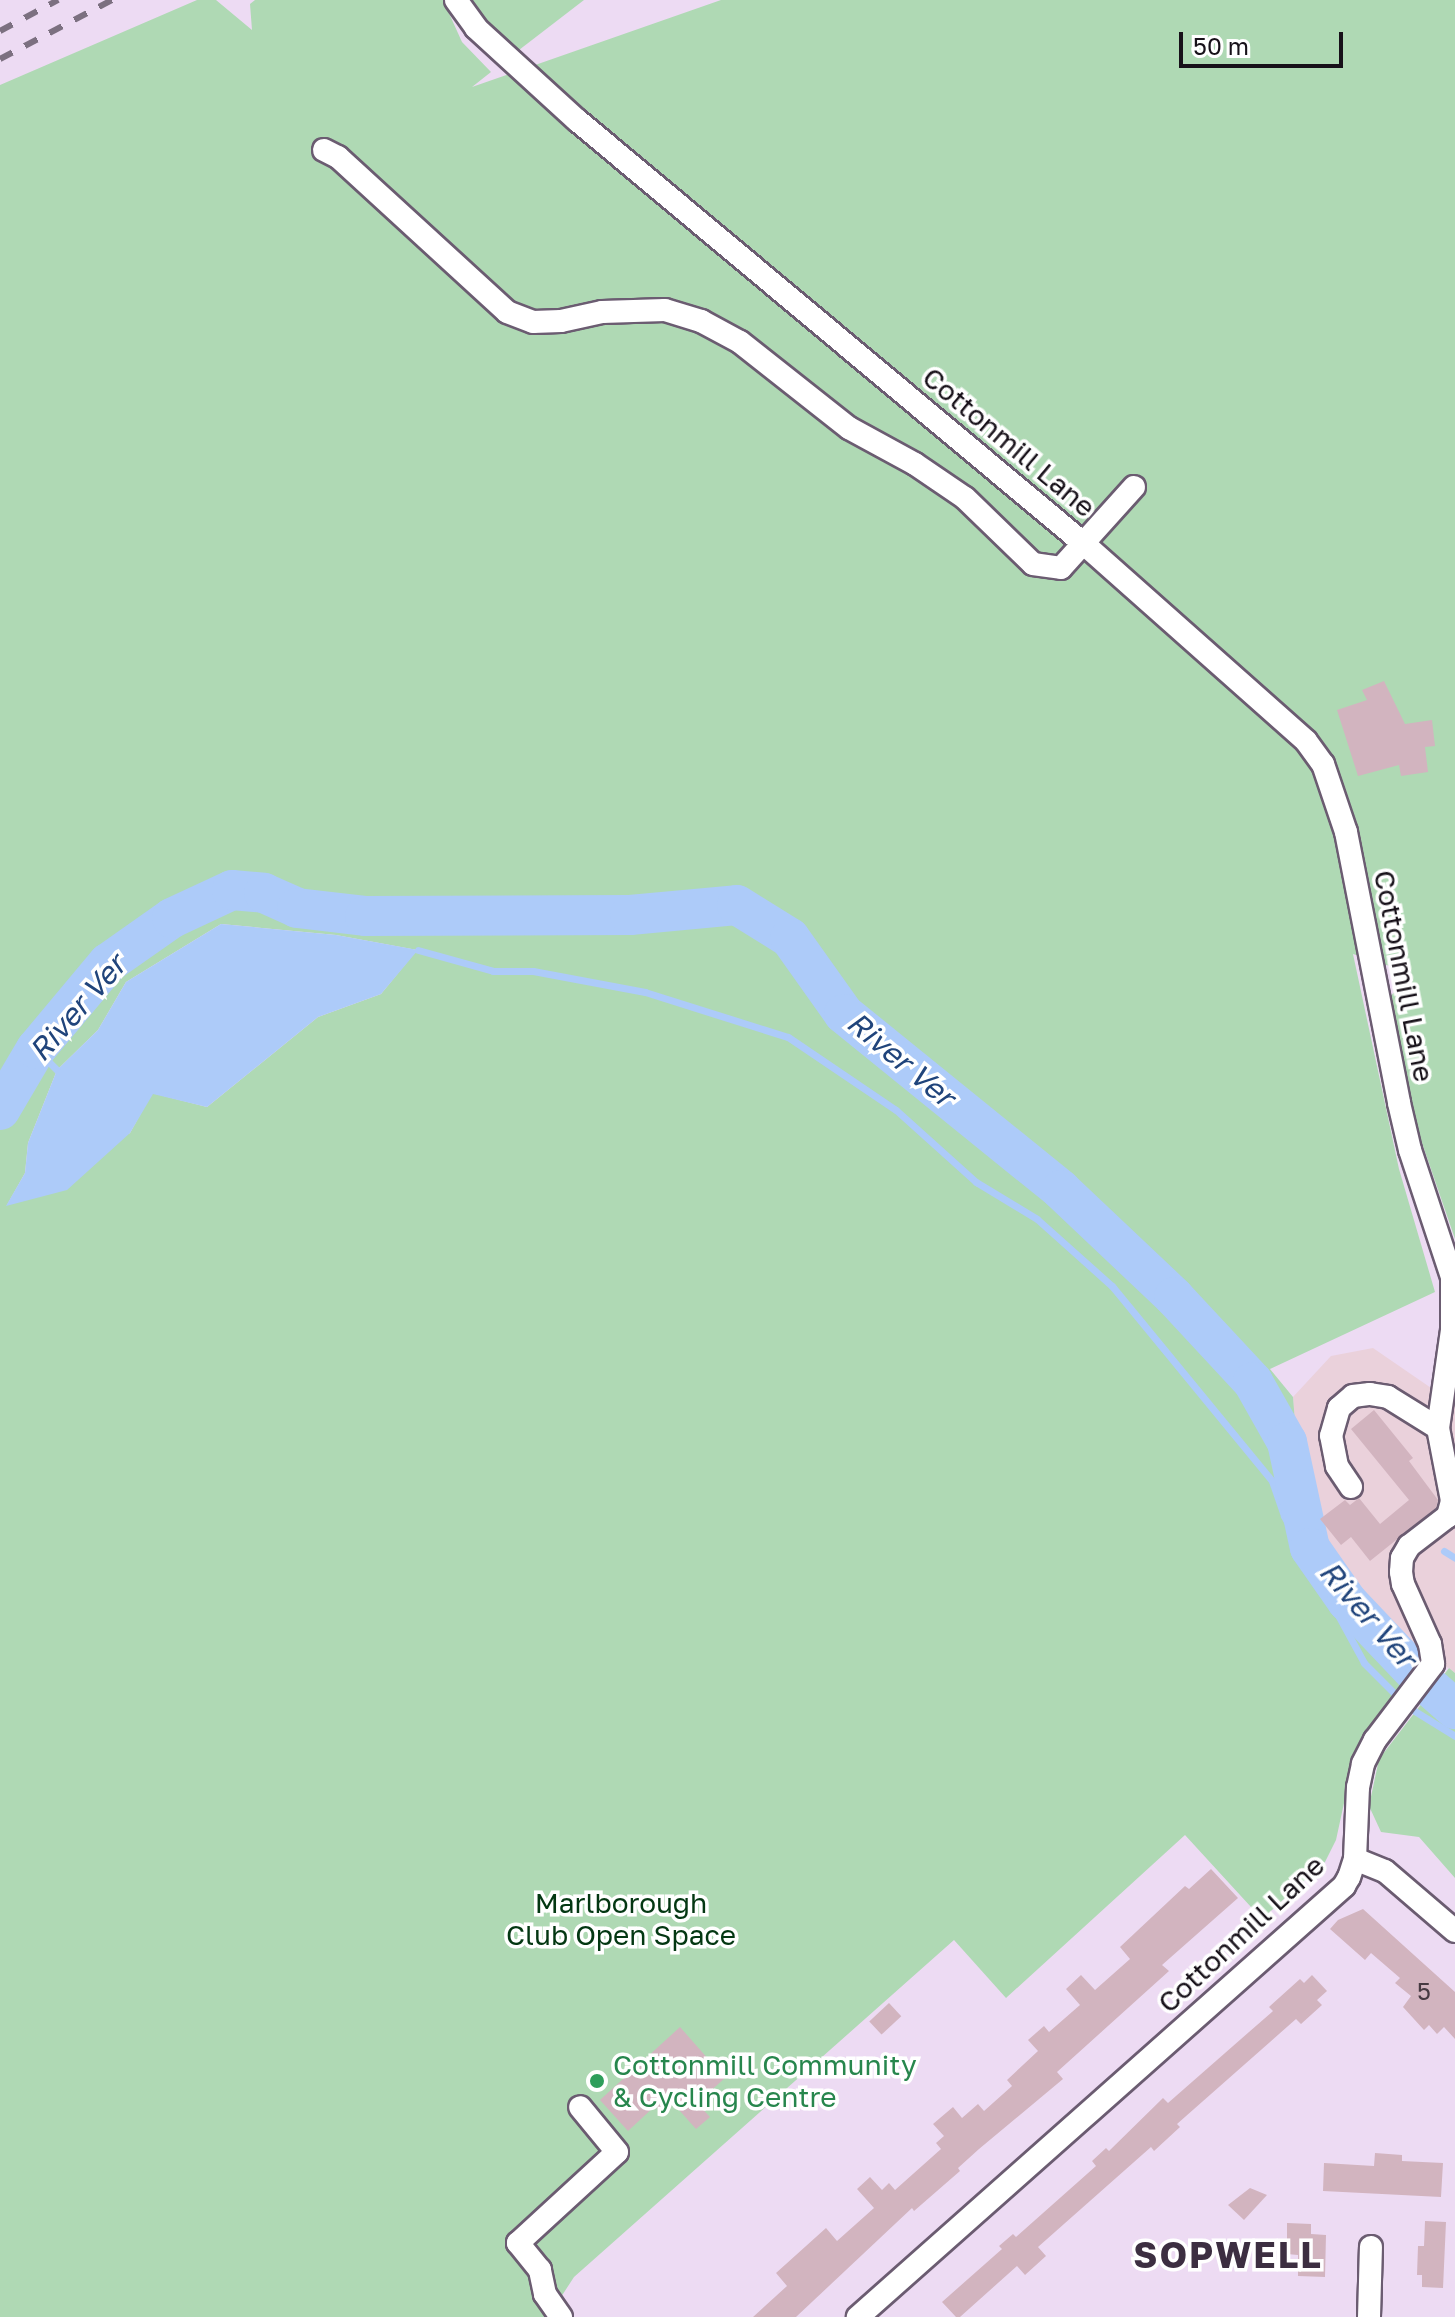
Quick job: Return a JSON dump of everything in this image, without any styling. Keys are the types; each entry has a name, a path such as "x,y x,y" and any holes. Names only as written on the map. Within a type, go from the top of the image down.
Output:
{"street":[{"name":"Cottonmill Lane","path":"456,0 476,28 578,121 1083,543 1291,724 1323,764 1346,832 1410,1150 1453,1276 1452,1330 1438,1428 1451,1508 1448,1516 1409,1546 1402,1558 1401,1572 1431,1663 1375,1740 1363,1764 1358,1787 1355,1859 1344,1886 858,2317"},
{"path":"324,150 338,157 507,312 533,322 561,321 602,312 665,310 701,321 740,342 849,428 915,464 965,498 1033,564 1061,568 1134,487"},
{"path":"1351,1487 1337,1466 1331,1436 1339,1408 1353,1396 1370,1394 1388,1397 1416,1418 1438,1428"},
{"path":"1431,1663 1455,1670"},
{"path":"1355,1859 1385,1871 1455,1931"},
{"path":"561,2317 545,2294 540,2270 518,2243 617,2152 580,2107"},
{"path":"1369,2317 1371,2247"}],"shaded area":[{"path":"1373,1348 1450,1401 1455,1391 1455,1673 1449,1668 1408,1657 1354,1601 1317,1544 1300,1483 1293,1397 1331,1356"}],"green space":[{"name":"Marlborough Club Open Space","path":"197,0 216,0 252,30 250,4 255,0 443,0 462,42 491,72 472,87 721,0 1455,0 1455,1239 1411,1111 1389,998 1411,973 1353,954 1399,1169 1435,1292 1270,1369 1293,1397 1300,1483 1317,1544 1354,1601 1408,1657 1410,1672 1374,1720 1349,1780 1336,1840 1325,1862 1262,1919 1185,1835 1006,1998 954,1940 574,2277 548,2317 0,2317 0,85","holes":["221,924 336,935 417,950 381,994 318,1017 207,1107 152,1093 130,1133 7,1205 25,1173 28,1143 57,1070 98,1030 126,982"]},
{"path":"471,0 584,0 519,50 485,20"},
{"path":"1449,1668 1455,1673 1455,1878 1419,1837 1381,1832 1369,1806 1379,1759"}],"water":[{"path":"221,924 336,935 418,950 381,994 318,1017 207,1107 153,1094 130,1133 67,1190 6,1206 25,1173 28,1143 57,1070 98,1030 126,982"}],"building":[{"path":"1384,681 1405,724 1432,720 1435,746 1425,747 1428,772 1401,776 1399,765 1358,776 1337,710 1367,700 1362,690"},
{"path":"1374,1410 1413,1458 1409,1461 1438,1500 1436,1508 1370,1561 1351,1537 1341,1545 1320,1519 1345,1500 1350,1505 1359,1498 1380,1524 1409,1500 1351,1429"},
{"path":"1211,1869 1238,1898 1162,1965 1169,1971 1057,2072 1063,2079 979,2149 958,2168 960,2171 914,2211 912,2208 796,2317 753,2317 787,2286 776,2273 826,2228 837,2241 874,2208 857,2189 870,2177 882,2190 889,2183 895,2190 941,2149 936,2143 944,2136 933,2124 953,2107 962,2118 978,2104 984,2111 1012,2086 1007,2080 1038,2051 1028,2040 1044,2026 1049,2032 1080,2005 1066,1989 1081,1975 1095,1990 1130,1959 1120,1947 1185,1886 1189,1889"},
{"path":"1363,1909 1455,1992 1455,2039 1444,2027 1437,2034 1429,2025 1424,2030 1403,2007 1411,1996 1395,1983 1400,1978 1371,1953 1365,1960 1330,1929 1338,1920"},
{"path":"1312,1975 1327,1991 1317,2000 1322,2005 1301,2024 1296,2019 1177,2124 1180,2127 1154,2151 1151,2147 1038,2247 1046,2256 1025,2275 1017,2266 960,2317 956,2317 942,2302 1002,2249 999,2246 1013,2234 1016,2237 1096,2166 1092,2161 1106,2148 1109,2151 1163,2098 1168,2103 1273,2011 1269,2007 1300,1979 1304,1983"},
{"path":"889,2003 901,2016 882,2035 869,2021"},
{"path":"680,2027 725,2078 697,2103 710,2117 696,2129 671,2101 660,2112 655,2106 628,2131 600,2100"},
{"path":"1375,2153 1402,2155 1402,2161 1443,2163 1441,2197 1323,2191 1324,2163 1374,2166"},
{"path":"1250,2188 1267,2195 1244,2220 1228,2205"},
{"path":"1425,2221 1446,2222 1443,2288 1422,2287 1422,2275 1417,2275 1418,2246 1424,2246"},
{"path":"1287,2223 1311,2224 1311,2234 1326,2235 1325,2277 1298,2276 1298,2255 1287,2254"}],"waterway":[{"name":"River Ver","path":"0,1110 36,1049 108,963 172,918 232,890 264,893 297,908 365,916 630,915 737,905 790,938 844,1014 1061,1190 1174,1297 1253,1382 1287,1442 1310,1548 1347,1601 1423,1681 1455,1709"},
{"path":"418,950 493,971 533,971 645,992 788,1037 896,1110 976,1182 1037,1219 1112,1286 1272,1481 1284,1516 1364,1663 1398,1697"},
{"path":"36,1049 57,1070"},
{"path":"1444,1551 1455,1558"},
{"path":"1413,1710 1455,1736"}],"railway":[{"path":"0,31 58,0"},
{"path":"0,59 112,0"}],"place":[{"name":"Cottonmill Community & Cycling Centre","path":"597,2081"}],"district":[{"name":"SOPWELL","path":"1228,2255"}]}
